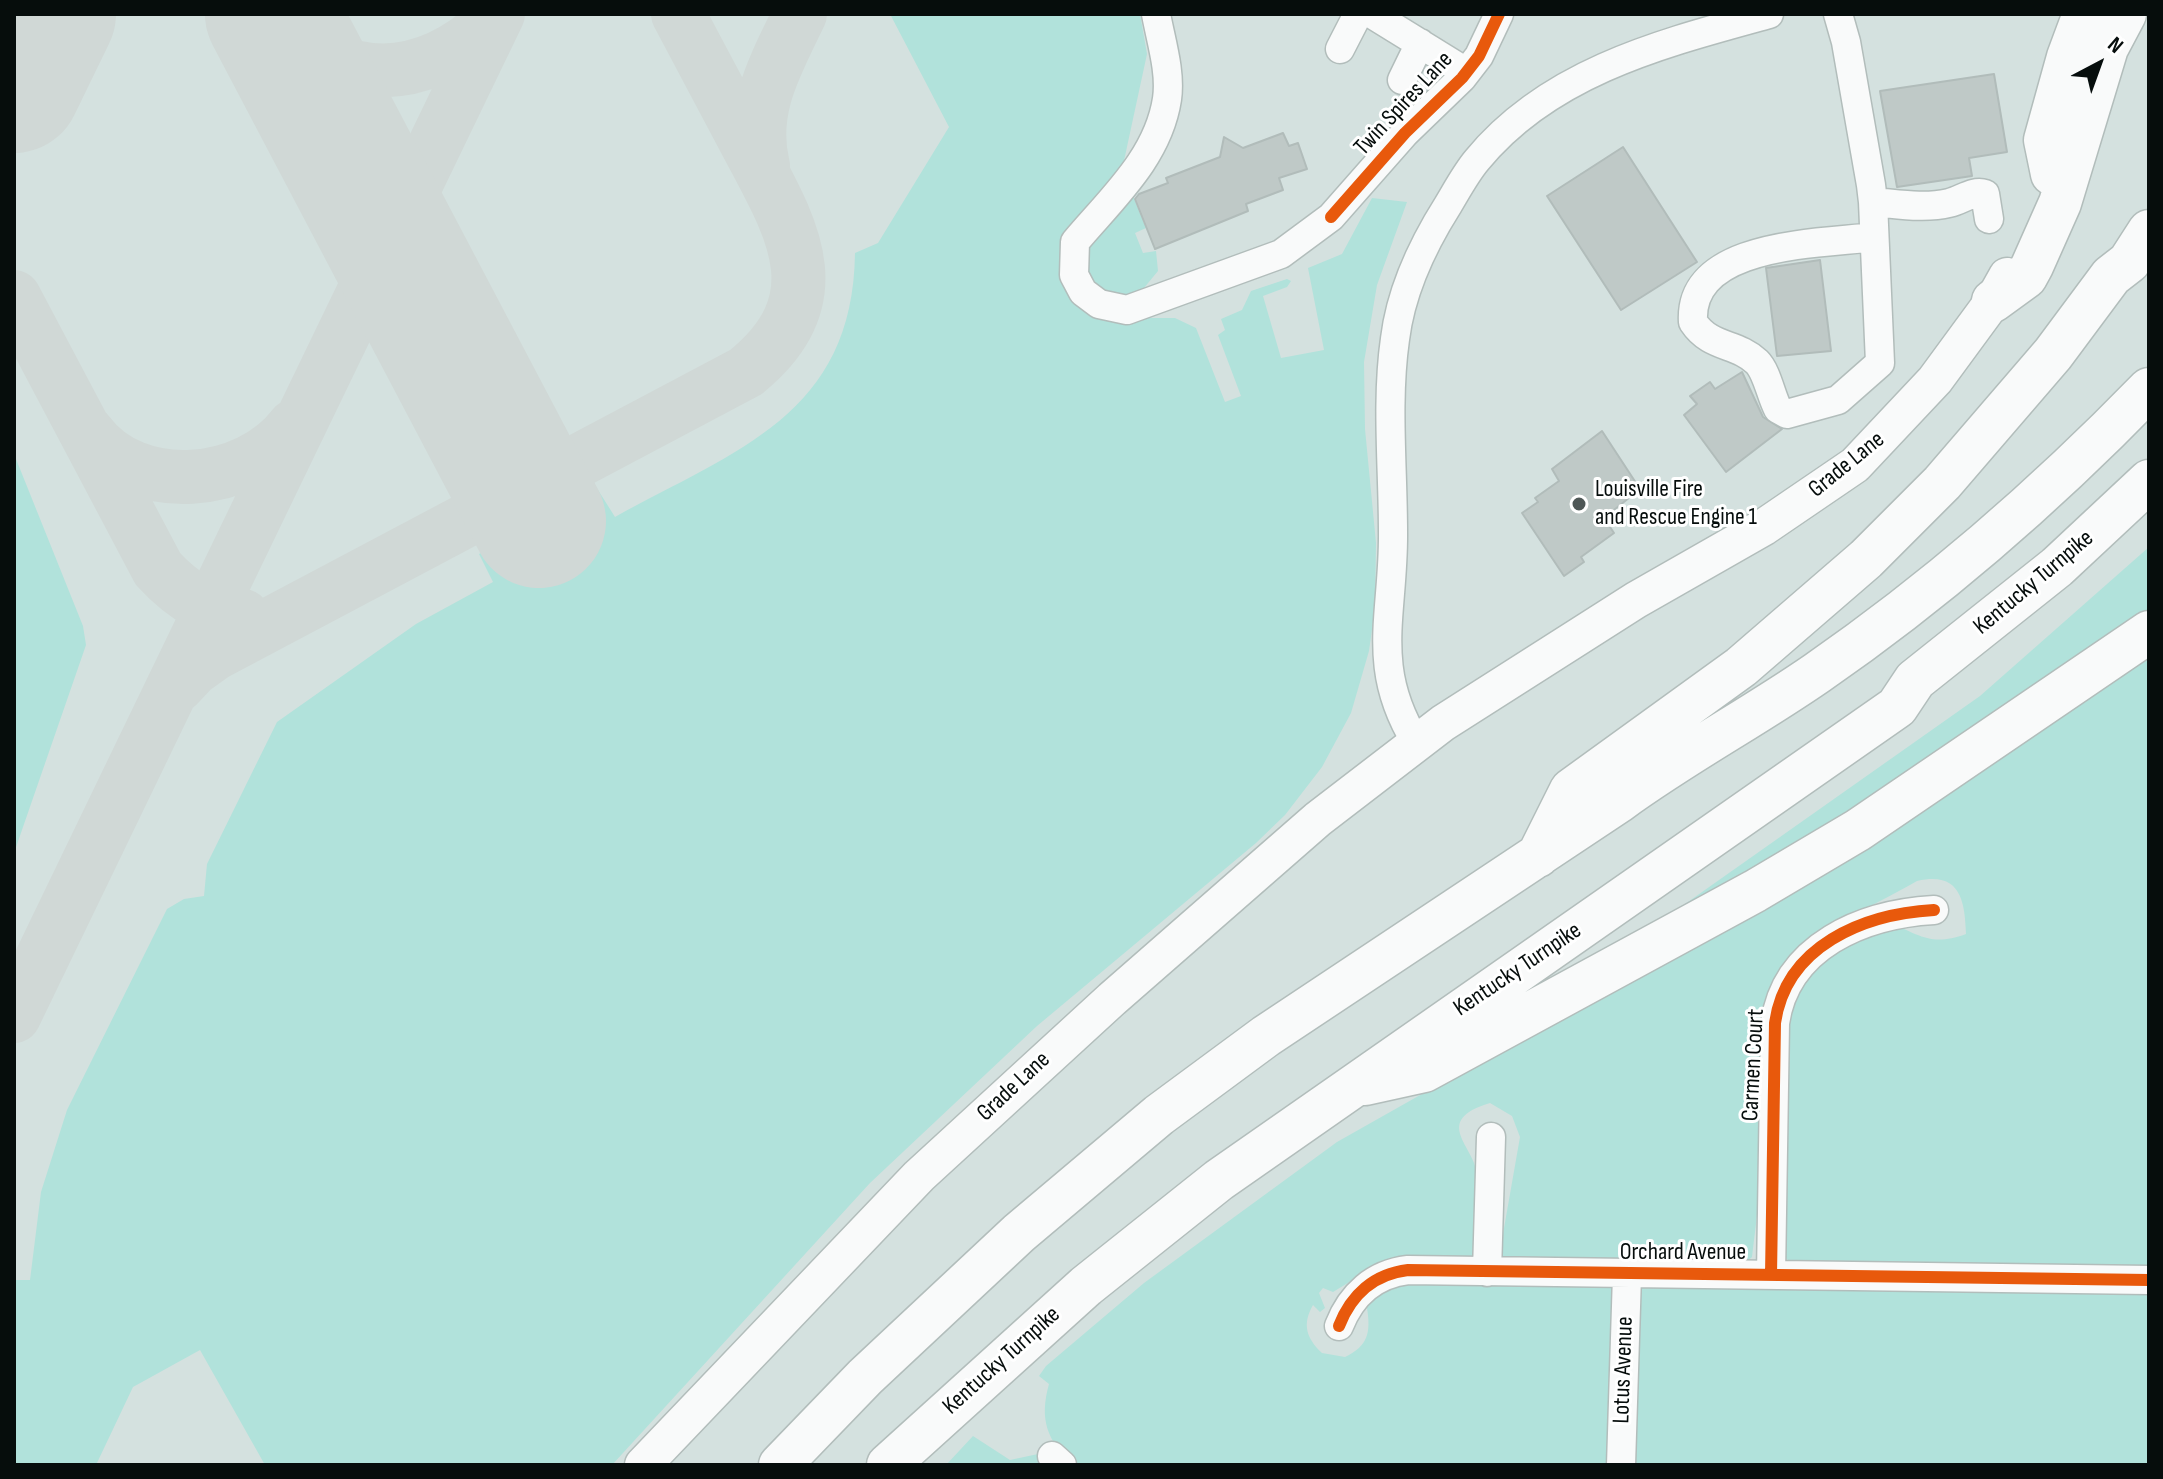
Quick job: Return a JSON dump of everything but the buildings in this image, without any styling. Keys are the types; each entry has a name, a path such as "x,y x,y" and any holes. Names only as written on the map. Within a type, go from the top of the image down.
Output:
{"highway":[{"path":"2052,174 2045,140 2068,57 2103,18"},
{"path":"1993,301 2026,277 2060,203 2107,48 2103,18"},
{"path":"2111,276 2117,254 2149,202"},
{"path":"1537,857 1571,790 1741,667 1905,521 2014,402 2111,276 2129,262 2149,231"},
{"path":"780,1465 865,1377 1019,1233 1159,1115 1266,1036 1537,857 1667,765 1816,674 1960,565 2051,487 2149,389"},
{"name":"Kentucky Turnpike","path":"888,1465 1035,1330 1149,1234 1352,1087 1897,707 1915,680 2047,575 2149,481"},
{"path":"1897,707 1934,699 1969,674 2081,583 2149,519"},
{"path":"1352,1087 1424,1071 1755,891 1870,823 2149,632"}],"main road":[{"name":"Grade Lane","path":"643,1465 820,1277 1014,1086 1318,819 1416,742 1636,600 1764,527 1855,465 1935,380 1993,301 2028,237 2052,174"}],"street":[{"name":"Twin Spires Lane","path":"1156,14 1166,65 1167,98 1158,133 1141,164 1075,242 1074,275 1083,292 1099,304 1127,310 1281,254 1331,217 1405,133 1466,72 1479,56 1499,14"},
{"path":"1340,49 1358,14"},
{"path":"1372,14 1466,72"},
{"path":"1416,742 1398,712 1387,670 1393,535 1390,393 1395,336 1410,277 1425,241 1476,161 1502,134 1550,96 1605,66 1658,45 1769,14"},
{"path":"1838,14 1846,42 1873,202 1880,363 1838,400 1787,414 1778,409 1758,363 1739,350 1710,341 1693,322 1696,294 1709,277 1738,259 1759,251 1874,237"},
{"path":"1402,80 1420,43"},
{"path":"1873,202 1923,207 1950,203 1978,192 1985,194 1989,219"},
{"name":"Carmen Court","path":"1771,1275 1775,1023 1785,986 1800,964 1835,936 1861,924 1909,911 1934,910"},
{"path":"1487,1272 1491,1137"},
{"name":"Orchard Avenue","path":"1339,1326 1357,1294 1390,1272 2149,1280"},
{"name":"Lotus Avenue","path":"1621,1465 1627,1275"}],"shaded area":[{"path":"890,14 1140,14 1147,54 1122,170 1064,262 1142,318 1175,318 1196,328 1225,402 1241,396 1218,335 1225,330 1221,319 1242,310 1251,291 1287,279 1291,281 1287,287 1263,296 1281,358 1324,350 1308,268 1342,254 1372,198 1407,202 1377,285 1364,362 1365,429 1376,543 1375,608 1369,651 1351,713 1322,767 1285,815 1256,843 1037,1026 870,1183 612,1465 265,1465 200,1350 133,1387 96,1465 14,1465 14,1280 30,1280 41,1192 67,1110 167,909 184,899 204,896 207,864 277,722 416,624 493,582 479,554 598,490 615,517 744,447 780,421 810,390 834,353 849,308 855,253 878,243 949,127"},
{"path":"1133,196 1146,228 1135,233 1143,253 1156,251 1158,271 1139,294 1113,300 1084,277 1084,242"},
{"path":"14,454 83,626 86,645 14,853"},
{"path":"2149,547 2149,621 1859,816 1668,916 1980,696"},
{"path":"2149,654 2149,1271 1791,1263 1785,1257 1782,1044 1803,970 1888,922 1926,938 1954,938 1966,934 1961,900 1951,884 1943,880 1917,881 1802,947 1776,977 1761,1031 1759,1197 1752,1257 1743,1265 1503,1258 1500,1251 1520,1137 1512,1116 1490,1103 1472,1110 1459,1126 1477,1175 1477,1250 1473,1256 1356,1278 1333,1292 1323,1288 1319,1293 1325,1308 1320,1312 1313,1305 1307,1325 1309,1336 1322,1353 1345,1357 1359,1348 1366,1338 1368,1317 1367,1308 1363,1306 1392,1282 1577,1284 1615,1288 1612,1465 1073,1465 1057,1447 1045,1419 1049,1384 1039,1376 1046,1366 1144,1283 1337,1142 1560,1016"},
{"path":"1636,1281 2149,1286 2149,1465 1629,1465"},
{"path":"973,1436 1010,1460 1038,1454 1050,1465 946,1465"}],"taxiway":[{"path":"14,95 53,14"},
{"path":"277,14 301,39 327,57 354,67 382,70 410,67 438,58 466,42 492,21"},
{"path":"14,1016 498,14"},
{"path":"177,686 214,654 746,372 774,344 791,317 798,289 797,261 790,233 778,204 678,14"},
{"path":"763,166 760,145 762,106 774,69 800,14"},
{"path":"14,297 158,569 196,601 218,611 243,616"},
{"path":"88,433 109,454 134,468 162,475 192,477 221,472 249,462 274,446 294,426"}],"runway":[{"path":"14,86 49,14"},
{"path":"272,14 539,521"}],"cycle path":[{"path":"1331,217 1405,133 1462,78 1479,56 1499,14"},
{"path":"1771,1275 1775,1023 1782,996 1794,973 1811,954 1832,939 1855,927 1881,919 1934,910"},
{"path":"1339,1326 1350,1305 1365,1288 1385,1276 1408,1270 2149,1280"}],"place":[{"name":"Louisville Fire and Rescue Engine 1","path":"1579,504"}]}
